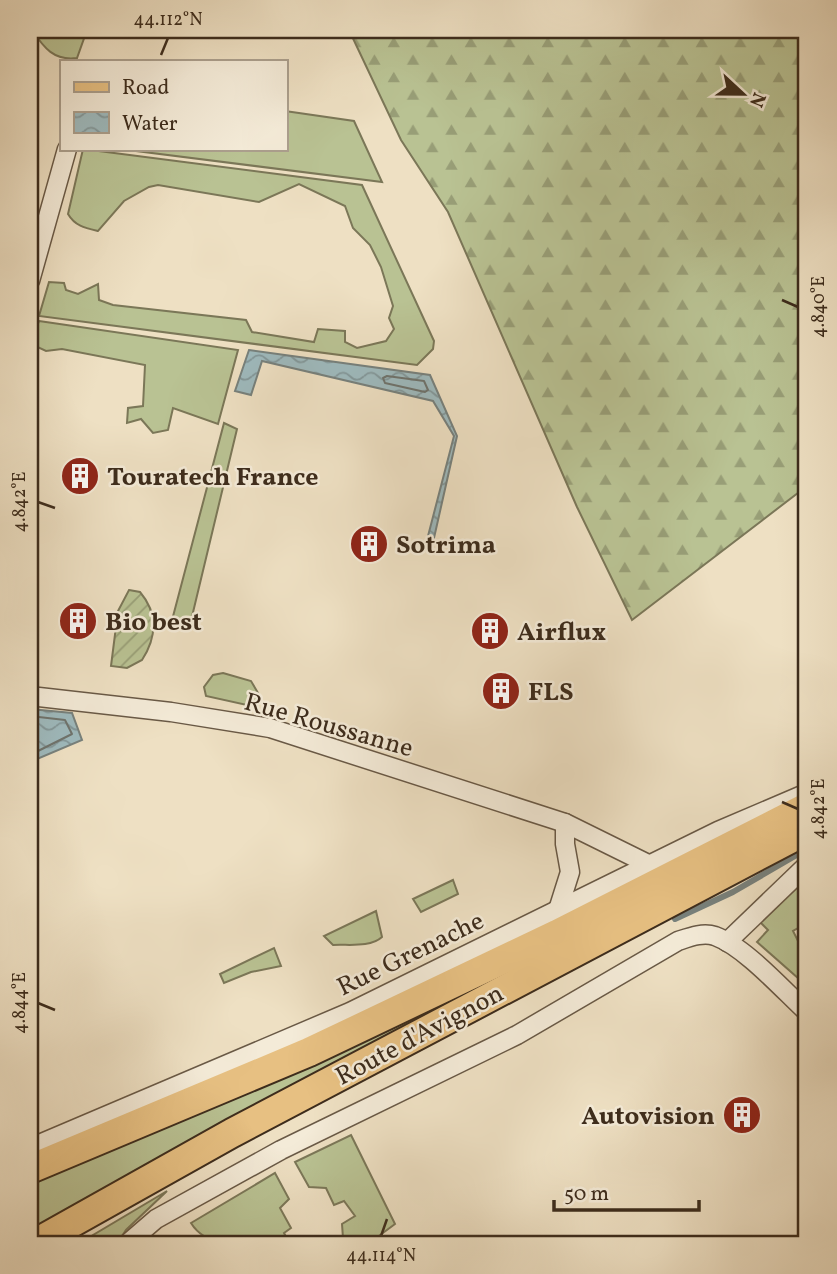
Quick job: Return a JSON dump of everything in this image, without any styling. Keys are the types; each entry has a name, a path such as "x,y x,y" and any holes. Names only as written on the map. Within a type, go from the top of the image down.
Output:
{"main road":[{"name":"Route d'Avignon","path":"30,1168 309,1052 557,934 807,807"},
{"name":"Route d'Avignon","path":"34,1244 279,1108 807,830"}],"street":[{"path":"30,281 66,150"},
{"name":"Rue Roussanne","path":"30,696 170,712 270,728 565,823 648,864"},
{"name":"Rue Grenache","path":"30,1147 350,1013 648,864 807,793"},
{"path":"558,910 570,872 565,844 565,823"},
{"path":"727,942 807,865"},
{"path":"127,1244 156,1219 281,1150 517,1035 678,941 700,934 714,935 727,942 807,1012"}],"green space":[{"path":"32,30 87,30 77,58 69,58 50,52"},
{"path":"349,30 807,30 807,486 632,620 577,507 448,212 401,140"},
{"path":"287,111 354,121 382,182 128,150 287,150"},
{"path":"83,150 362,185 434,341 433,349 417,365 39,316 49,282 64,283 66,290 78,294 98,284 99,300 113,305 246,320 252,332 314,342 318,329 345,331 345,342 357,348 386,341 394,329 389,318 393,306 381,267 370,245 353,228 345,206 299,184 259,202 158,185 149,187 124,201 98,231 77,224 68,214"},
{"path":"39,321 238,350 218,424 173,408 168,430 153,433 141,419 127,423 128,408 143,406 145,365 62,349 46,351 31,344"},
{"path":"224,423 237,429 189,629 171,624"},
{"path":"129,590 140,592 150,608 153,625 151,643 142,660 127,668 111,666 118,611"},
{"path":"223,673 251,681 261,698 256,707 206,696 204,687 213,675"},
{"path":"807,878 807,923 793,931 807,959 807,986 757,942 768,930 760,922"},
{"path":"453,880 458,894 421,912 413,899"},
{"path":"376,911 382,937 371,943 333,945 324,936"},
{"path":"580,936 30,1234 30,1180"},
{"path":"274,948 281,966 251,972 224,983 220,974"},
{"path":"351,1135 395,1224 368,1244 332,1244 343,1238 342,1224 355,1216 344,1201 334,1205 326,1188 309,1187 295,1162"},
{"path":"275,1173 289,1199 280,1208 291,1228 284,1233 290,1244 250,1246 222,1243 199,1233 191,1223"},
{"path":"167,1191 126,1230 117,1244 78,1244"}],"water":[{"path":"249,350 430,375 457,436 434,538 428,536 454,436 433,401 262,361 251,395 235,391"},
{"path":"30,709 72,713 82,740 30,762"}],"waterway":[{"path":"675,919 733,892 807,849"}],"place":[{"name":"Touratech France","path":"80,476"},
{"name":"Sotrima","path":"369,544"},
{"name":"Bio best","path":"78,621"},
{"name":"Airflux","path":"490,631"},
{"name":"FLS","path":"501,691"},
{"name":"Autovision","path":"742,1115"}]}
